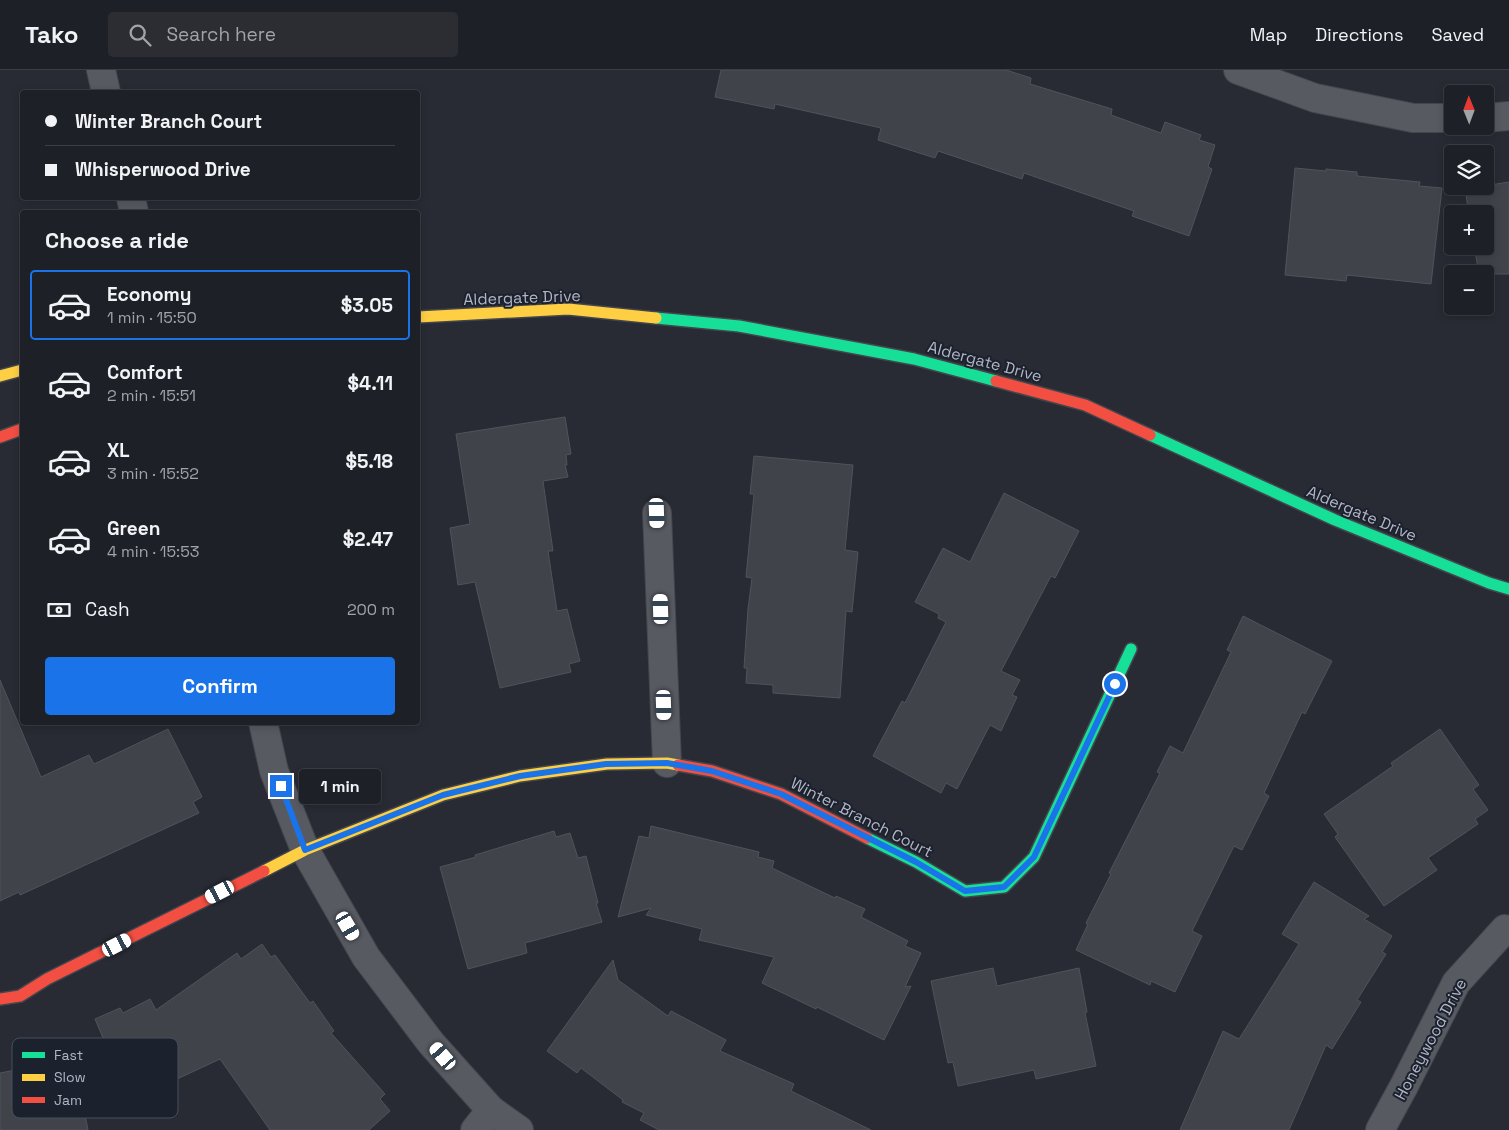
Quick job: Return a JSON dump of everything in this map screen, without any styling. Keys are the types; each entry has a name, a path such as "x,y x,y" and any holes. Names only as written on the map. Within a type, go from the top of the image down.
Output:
{"street":[{"path":"101,70 106,90"},
{"path":"1238,70 1315,98 1413,118 1444,118"},
{"path":"1494,117 1509,116"},
{"name":"Aldergate Drive","path":"420,317 568,309 740,326 914,359 1085,405 1335,520 1489,583 1509,589"},
{"path":"0,376 20,371"},
{"path":"0,437 20,430"},
{"path":"657,513 667,763"},
{"name":"Winter Branch Court","path":"0,999 20,996 47,979 305,850 443,795 520,776 606,764 667,763 712,771 781,794 916,862 965,891 1004,887 1034,857 1131,649"},
{"path":"264,725 274,771 305,850 366,957 432,1043 483,1120 519,1130"},
{"name":"Honeywood Drive","path":"1380,1130 1456,983 1507,929"}],"building":[{"path":"721,70 1006,70 1031,78 1030,84 1112,109 1111,115 1161,133 1165,122 1201,135 1199,140 1215,145 1208,167 1212,169 1189,236 1132,216 1134,211 1024,173 1022,179 938,151 935,158 878,140 881,128 775,104 774,109 715,97"},
{"path":"1295,168 1357,172 1357,176 1420,182 1419,186 1442,188 1431,284 1347,275 1346,281 1285,275"},
{"path":"1509,182 1509,274 1494,274 1494,265 1477,265 1476,255 1494,255 1494,205 1468,205 1466,195 1494,195 1494,184"},
{"path":"565,417 571,454 566,455 567,465 565,465 568,477 543,481 553,551 548,551 557,611 567,609 580,661 569,664 571,672 500,688 475,582 458,585 450,528 470,524 456,434"},
{"path":"754,456 853,465 845,550 858,552 852,612 846,611 840,698 773,693 773,685 746,683 747,668 744,668 752,578 746,577 754,494 750,494"},
{"path":"1004,493 1079,531 1055,578 1051,576 1001,671 1020,680 1012,695 1017,697 1001,731 990,725 957,789 946,783 941,793 873,756 902,701 905,703 946,622 938,618 939,614 915,602 943,548 970,562"},
{"path":"1243,616 1332,661 1305,714 1302,712 1264,793 1269,796 1242,850 1234,846 1192,931 1202,936 1175,992 1151,981 1150,985 1076,950 1088,924 1086,923 1111,874 1109,873 1160,773 1157,772 1170,746 1183,753 1231,652 1227,650"},
{"path":"0,680 41,777 89,755 94,764 168,729 202,797 193,802 199,813 20,895 19,892 0,901"},
{"path":"1440,729 1479,785 1473,789 1488,810 1475,819 1478,824 1428,858 1437,870 1384,906 1335,837 1338,834 1324,814 1393,766 1391,763"},
{"path":"651,826 759,852 758,857 774,861 772,868 835,898 836,896 865,909 861,917 908,941 905,946 921,953 905,987 911,986 884,1040 817,1007 816,1009 762,983 774,957 699,940 702,929 646,915 651,908 618,917 639,836 649,838"},
{"path":"554,831 556,837 570,833 578,858 586,856 602,922 525,943 527,953 468,969 440,867"},
{"path":"1314,882 1369,916 1364,919 1392,936 1382,952 1386,954 1357,1000 1361,1002 1332,1049 1326,1045 1289,1130 1180,1130 1223,1031 1239,1039 1299,944 1282,934"},
{"path":"262,944 271,957 275,955 310,1003 313,1001 334,1031 331,1033 385,1094 380,1099 390,1111 369,1130 270,1130 220,1059 178,1079 178,1038 103,1038 95,1019 120,1008 123,1013 150,999 156,1010 237,953 241,959"},
{"path":"613,960 618,980 668,1016 671,1011 726,1040 720,1051 794,1084 791,1091 871,1130 659,1130 640,1120 644,1113 622,1102 623,1100 581,1068 577,1073 547,1051"},
{"path":"993,968 997,986 1079,968 1087,1012 1085,1013 1096,1066 1036,1079 1034,1070 958,1086 953,1062 948,1063 931,981"},
{"path":"12,1071 12,1118 86,1118 88,1130 0,1130 0,1073"}],"traffic: fast":[{"path":"656,318 739,326 914,359 996,381"},
{"path":"1150,435 1335,520 1489,583 1509,589"},
{"path":"867,838 916,862 965,891 1004,887 1034,857 1131,649"}],"traffic: slow":[{"path":"420,317 568,309 656,318"},
{"path":"0,376 20,371"},
{"path":"264,871 305,850 443,795 520,776 607,764 667,763 678,765"}],"traffic: jam":[{"path":"996,381 1085,405 1150,435"},
{"path":"0,437 20,430"},
{"path":"678,765 712,771 781,794 867,838"},
{"path":"0,999 20,996 47,979 264,871"}],"route":[{"path":"281,786 305,850 443,795 520,776 606,764 667,763 712,771 781,794 916,862 965,891 1004,887 1034,857 1115,684"}]}
